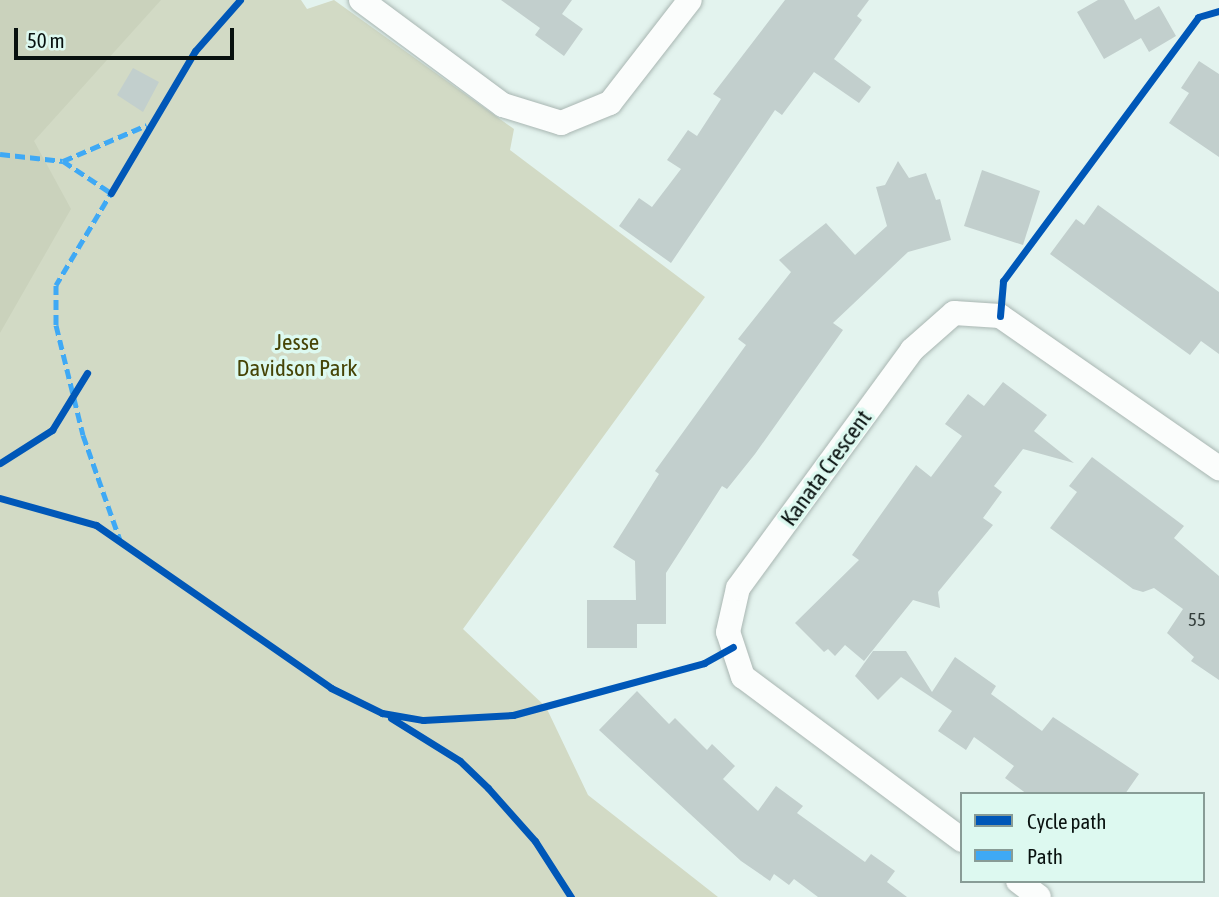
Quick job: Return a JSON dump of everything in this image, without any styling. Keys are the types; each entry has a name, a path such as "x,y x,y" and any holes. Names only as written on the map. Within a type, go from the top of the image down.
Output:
{"street":[{"path":"361,0 503,105 561,123 610,103 690,0"},
{"name":"Kanata Crescent","path":"960,839 743,677 728,632 738,588 912,350 954,313 1000,316 1219,468"},
{"path":"1021,883 1039,897"}],"green space":[{"name":"Jesse Davidson Park","path":"0,0 301,0 307,9 334,0 514,129 510,150 705,297 463,629 546,707 588,795 718,897 0,897"},
{"path":"0,0 161,0 34,141 71,209 0,333"}],"building":[{"path":"501,0 572,0 562,14 583,29 564,56 535,35 540,28"},
{"path":"785,0 869,0 857,16 862,20 834,59 871,87 859,103 814,72 782,115 775,110 671,263 619,226 639,198 652,207 681,169 667,160 688,130 697,136 721,99 713,94"},
{"path":"1098,0 1124,0 1135,20 1159,6 1176,36 1149,52 1141,38 1104,59 1077,12"},
{"path":"1199,61 1219,74 1219,157 1169,123 1189,93 1181,88"},
{"path":"133,68 159,82 143,112 117,95"},
{"path":"898,161 909,178 926,173 936,200 940,199 951,240 908,252 833,323 843,330 755,454 727,489 722,486 666,573 666,624 637,624 637,648 587,648 587,600 636,600 635,561 613,547 659,474 655,471 746,345 738,339 791,272 779,260 826,223 855,255 887,226 876,187 885,185"},
{"path":"982,170 1040,191 1023,245 964,226"},
{"path":"1098,205 1219,292 1219,354 1201,341 1190,355 1050,254 1076,219 1084,225"},
{"path":"1003,382 1047,415 1034,431 1074,463 1023,449 994,486 1002,492 983,518 993,525 938,592 940,608 913,600 864,661 845,645 835,656 828,649 824,652 795,623 859,560 852,555 916,465 931,477 962,436 945,424 968,394 984,406"},
{"path":"1092,457 1184,526 1174,538 1219,576 1219,680 1191,661 1194,657 1167,633 1183,609 1154,588 1143,592 1133,589 1050,528 1077,492 1069,486"},
{"path":"873,651 906,651 932,692 955,657 996,686 991,694 1042,731 1053,717 1139,774 1126,792 1024,792 1005,778 1014,766 974,737 966,750 938,731 952,711 901,677 878,700 855,676"},
{"path":"637,691 669,724 675,718 707,750 712,744 735,766 723,779 758,811 776,786 803,806 797,813 865,862 871,854 895,871 887,882 907,897 818,897 794,879 789,885 774,874 770,881 741,861 599,730"}],"marked path":[{"path":"63,161 147,125"},
{"path":"0,154 63,161 111,193"},
{"path":"114,188 56,285 56,325 83,435 120,540"}],"cycle path":[{"path":"111,193 195,51 240,0"},
{"path":"1000,316 1003,281 1198,17 1219,11"},
{"path":"0,463 52,430 87,373"},
{"path":"0,498 96,525 331,688 382,713 423,720 513,715 704,663 733,647"},
{"path":"391,718 460,761 488,788 535,841 571,897"}]}
